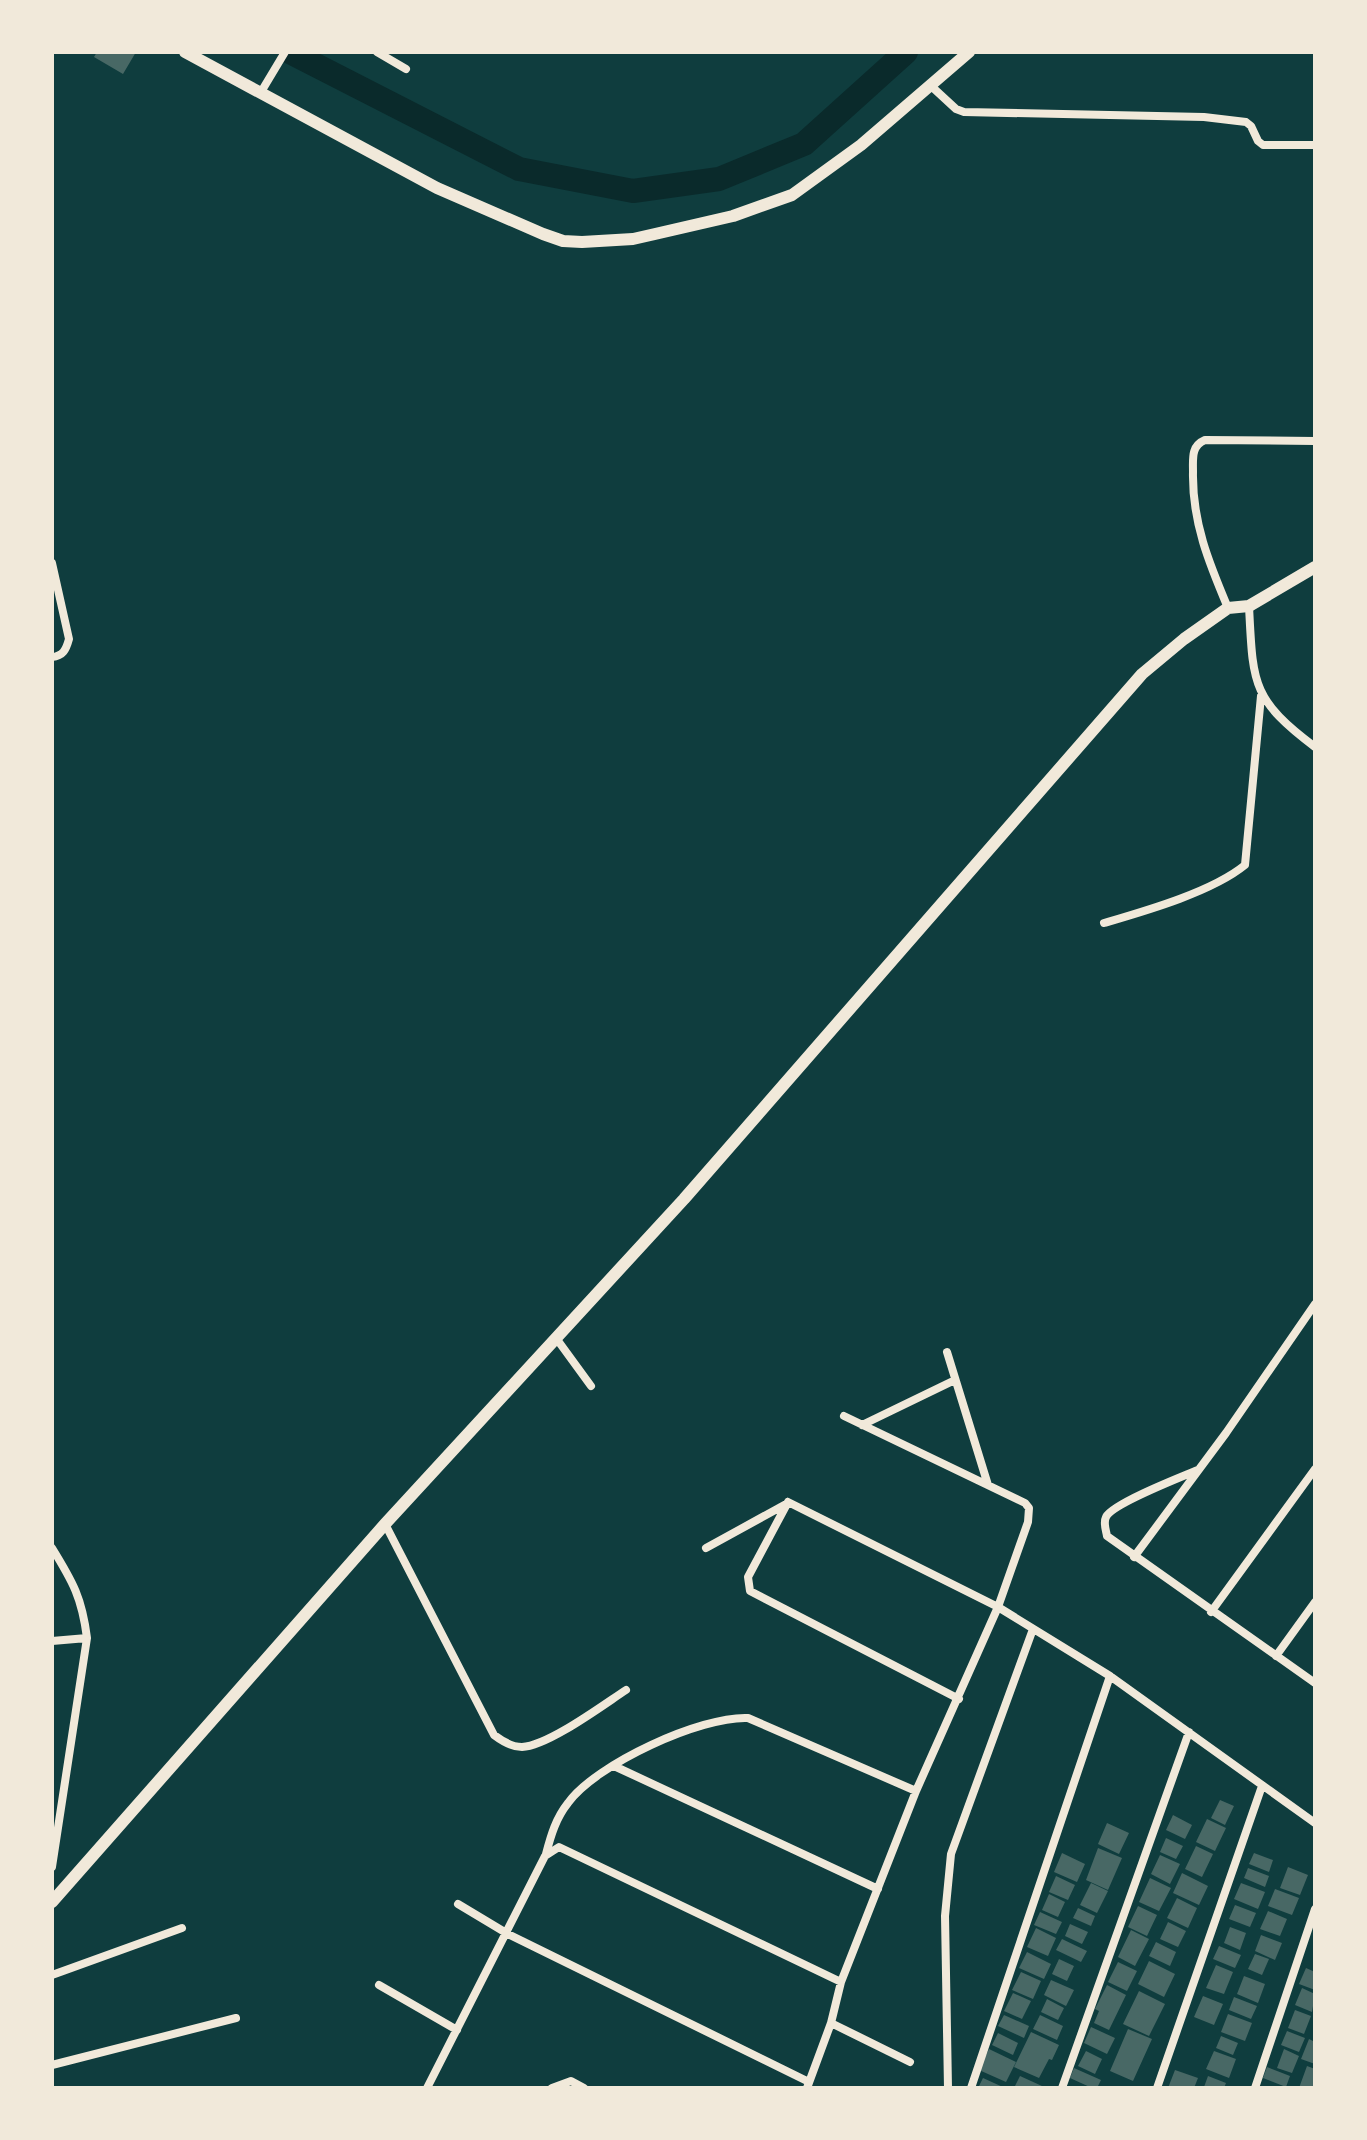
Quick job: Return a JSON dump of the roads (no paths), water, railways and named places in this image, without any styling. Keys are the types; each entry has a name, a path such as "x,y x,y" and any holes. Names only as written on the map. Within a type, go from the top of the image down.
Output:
{"street":[{"path":"185,52 437,188 543,234 563,241 582,242 633,239 733,216 792,195 861,145 969,52"},
{"path":"261,92 285,52"},
{"path":"377,52 406,69"},
{"path":"930,85 956,109 964,112 1204,117 1246,122 1263,145 1315,145"},
{"path":"1228,608 1199,532 1193,491 1193,451 1198,443 1205,440 1315,441"},
{"path":"52,563 69,639 67,649 60,656 52,657"},
{"path":"52,1902 385,1524 684,1199 1142,674 1228,608 1249,606 1315,567"},
{"path":"1104,923 1196,890 1233,874 1245,865 1261,696 1253,661 1249,606"},
{"path":"1261,696 1282,722 1315,747"},
{"path":"1134,1557 1315,1304"},
{"path":"556,1338 591,1386"},
{"path":"947,1352 988,1485"},
{"path":"862,1425 955,1380"},
{"path":"458,1904 508,1934 808,2085 831,2023 841,1982 916,1791 998,1607 1030,1514 1025,1503 844,1416"},
{"path":"1211,1612 1315,1469"},
{"path":"1198,1470 1125,1502 1107,1514 1104,1522 1107,1536 1315,1683"},
{"path":"788,1502 998,1607 1110,1676 1315,1823"},
{"path":"706,1548 788,1502"},
{"path":"788,1502 748,1577 747,1584 754,1595 959,1699"},
{"path":"385,1524 494,1735 505,1743 520,1747 538,1744 626,1690"},
{"path":"52,1548 83,1606 87,1638 52,1867"},
{"path":"1276,1656 1315,1602"},
{"path":"948,2088 945,1916 951,1854 1033,1629"},
{"path":"52,1641 87,1638"},
{"path":"971,2088 1110,1676"},
{"path":"427,2088 508,1934 545,1856 554,1826 569,1801 589,1782 614,1766 645,1748 698,1725 730,1717 748,1718 916,1791"},
{"path":"1062,2088 1189,1732"},
{"path":"614,1766 878,1889"},
{"path":"52,1774 65,1774"},
{"path":"1157,2088 1262,1786"},
{"path":"545,1856 559,1847 566,1848 841,1982"},
{"path":"1255,2088 1315,1909"},
{"path":"52,1975 182,1928"},
{"path":"379,1985 457,2030"},
{"path":"52,2065 236,2018"},
{"path":"831,2023 910,2062"},
{"path":"552,2088 571,2081 584,2088"}],"waterway":[{"path":"290,52 519,169 633,191 719,179 804,144 906,52"}]}
